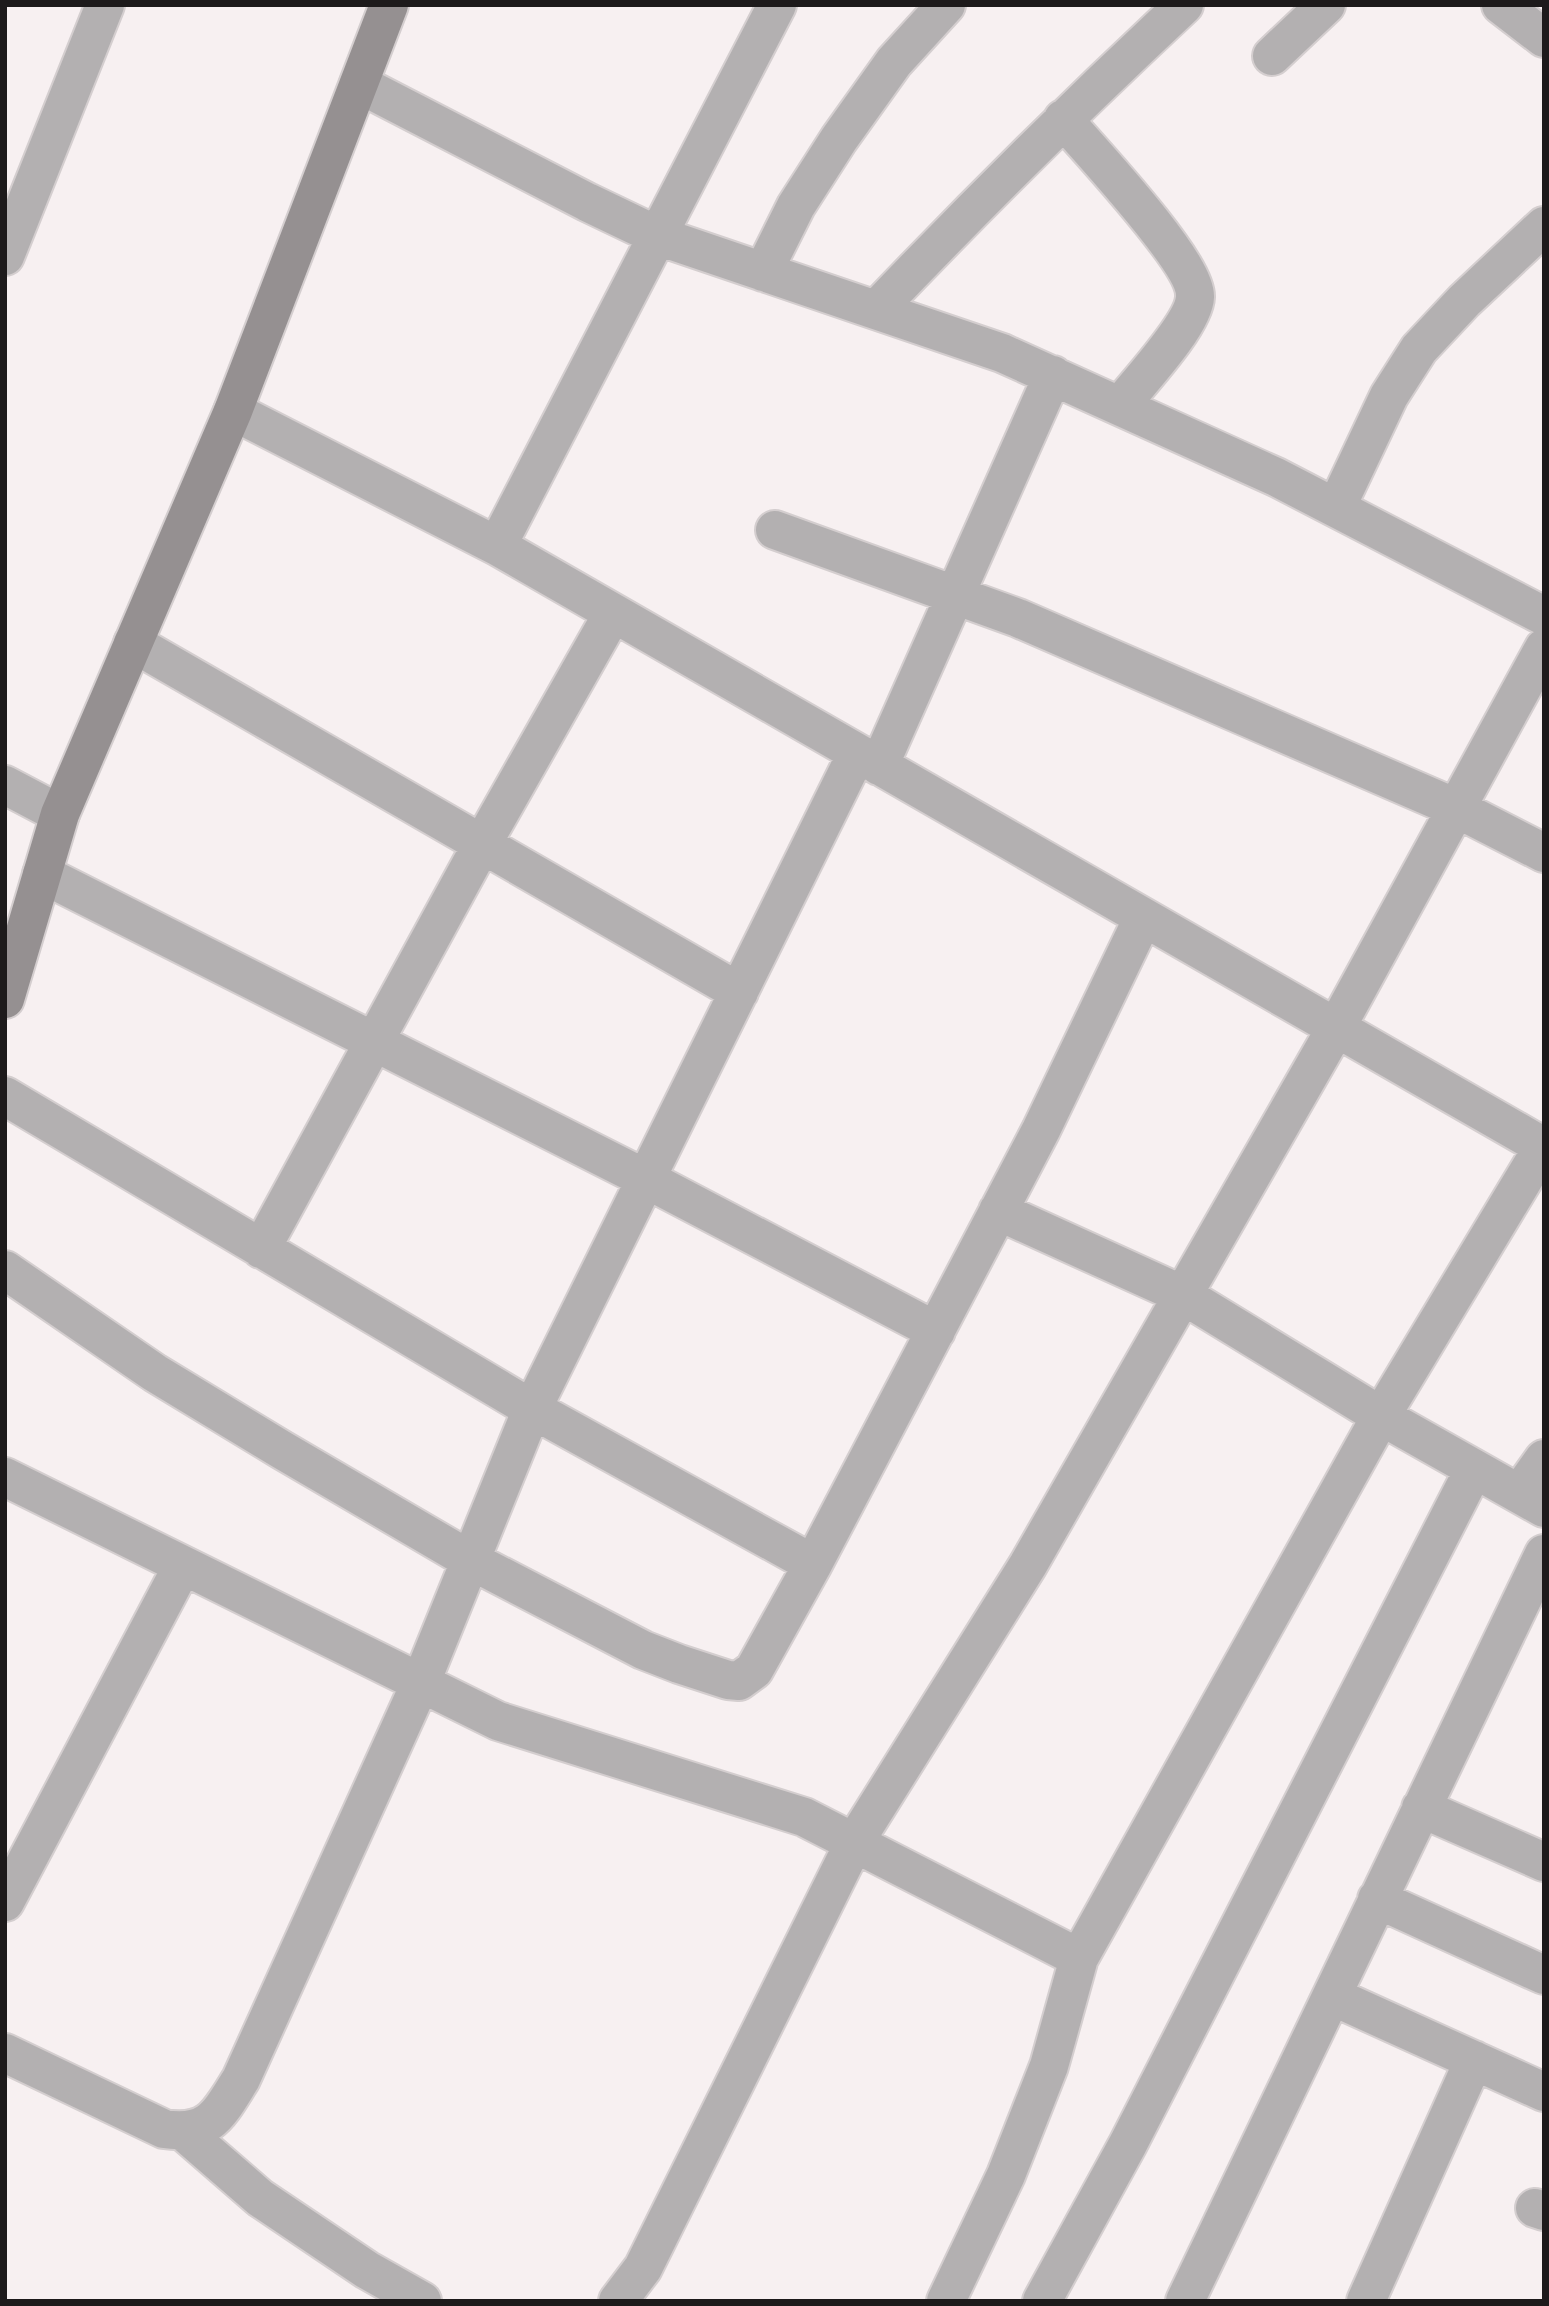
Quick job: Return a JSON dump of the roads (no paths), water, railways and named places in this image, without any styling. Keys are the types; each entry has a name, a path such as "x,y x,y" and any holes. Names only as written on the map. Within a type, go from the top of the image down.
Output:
{"main road":[{"path":"5,999 60,814 233,411 389,5"}],"street":[{"path":"5,256 105,5"},
{"path":"497,546 776,5"},
{"path":"763,272 796,206 839,139 894,62 946,5"},
{"path":"876,310 976,205 1184,5"},
{"path":"1272,56 1326,5"},
{"path":"1501,5 1544,38"},
{"path":"359,84 658,236 1002,353 1053,375 1276,477 1544,616"},
{"path":"1063,119 1173,248 1192,281 1196,297 1186,323 1120,406"},
{"path":"1336,508 1389,396 1419,349 1464,300 1544,226"},
{"path":"5,2053 164,2129 184,2132 206,2126 220,2113 241,2078 421,1682 532,1409 739,992 868,760 955,595 1053,375"},
{"path":"233,411 497,546 1543,1147 1381,1416 1079,1958 1044,2078 1006,2175 946,2301"},
{"path":"775,530 1018,618 1456,808 1544,853"},
{"path":"261,1249 482,844 613,613"},
{"path":"134,643 739,992"},
{"path":"618,2301 643,2268 854,1843 1028,1565 1336,1028 1544,648"},
{"path":"5,785 60,814"},
{"path":"42,874 646,1179 936,1331"},
{"path":"5,1270 155,1373 470,1560 643,1650 728,1680 739,1681 754,1670 813,1564 1041,1130 1143,918"},
{"path":"5,1096 532,1409 813,1564"},
{"path":"998,1212 1183,1295 1381,1416 1532,1501 1544,1459"},
{"path":"1042,2301 1128,2144 1474,1469"},
{"path":"5,1477 498,1721 804,1818 1079,1958"},
{"path":"1185,2301 1544,1554"},
{"path":"5,1902 183,1565"},
{"path":"1421,1808 1544,1862"},
{"path":"1377,1899 1544,1975"},
{"path":"1332,1996 1544,2092"},
{"path":"1366,2301 1474,2060"},
{"path":"184,2132 260,2198 367,2270 422,2301"}]}
